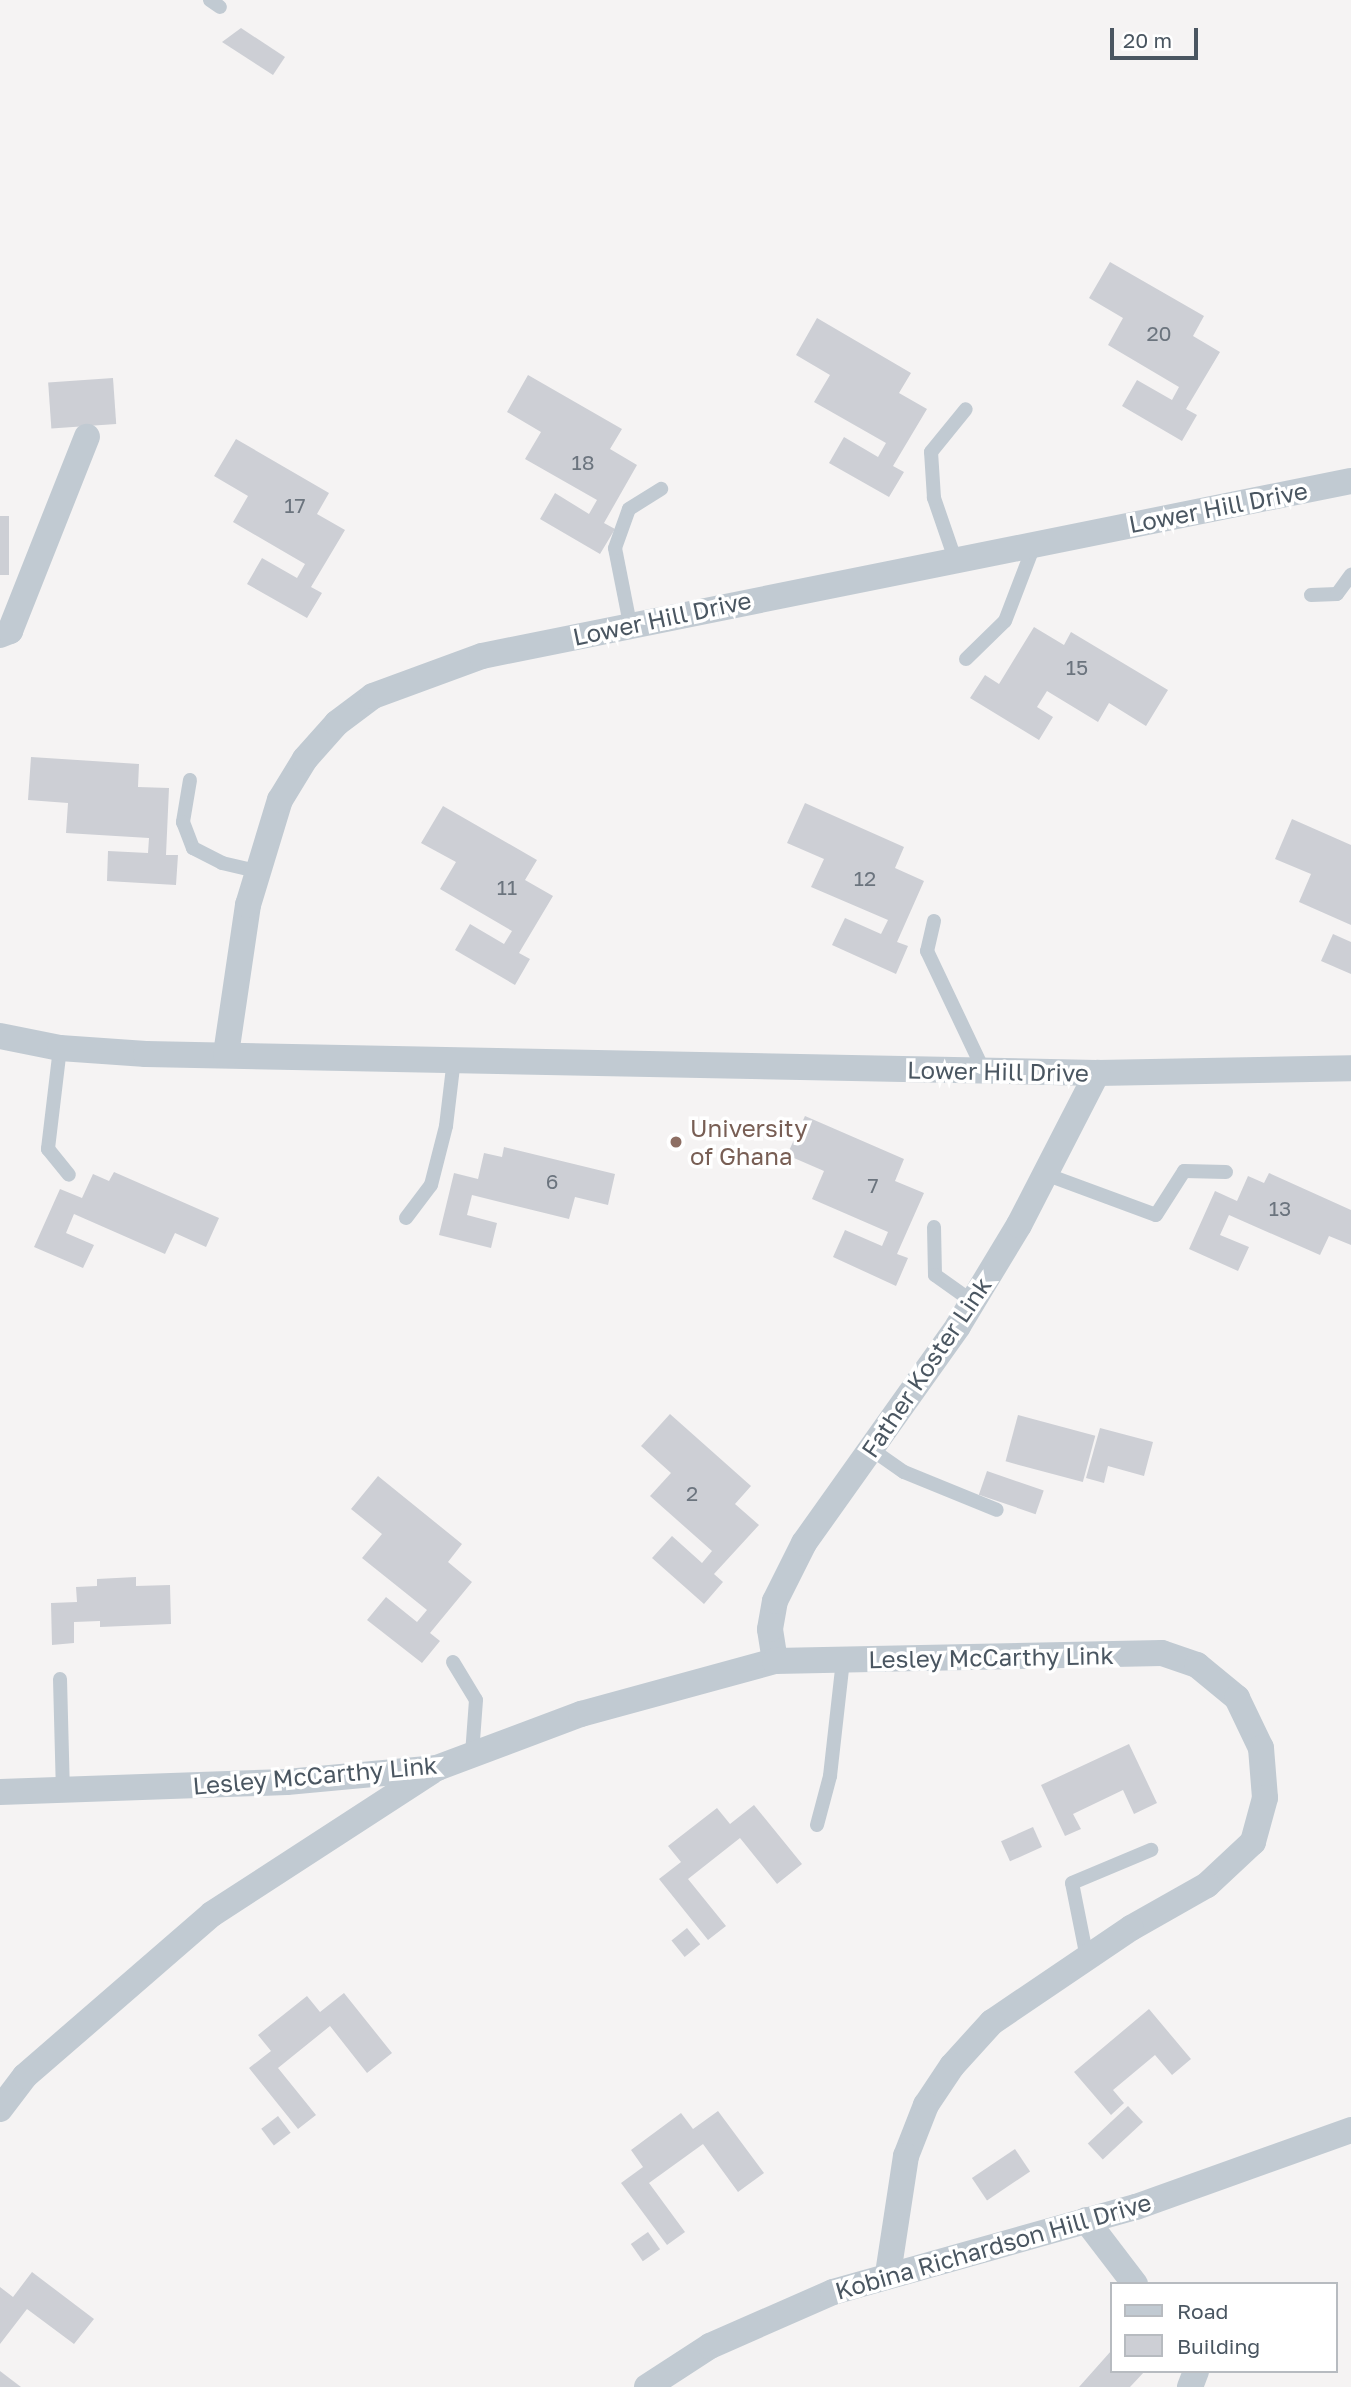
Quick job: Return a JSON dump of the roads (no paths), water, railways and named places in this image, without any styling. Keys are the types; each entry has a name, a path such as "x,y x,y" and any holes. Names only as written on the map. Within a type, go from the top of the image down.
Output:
{"street":[{"path":"0,635 10,631 87,437"},
{"name":"Lower Hill Drive","path":"226,1054 257,871 280,800 305,759 337,723 373,696 482,656 1351,481"},
{"name":"Lower Hill Drive","path":"0,1036 60,1048 226,1054 1097,1073 1351,1068"},
{"name":"Father Koster Link","path":"775,1661 770,1629 775,1601 804,1543 973,1302 1045,1174 1097,1073"},
{"name":"Lesley McCarthy Link","path":"0,1792 63,1792 287,1782 437,1768 582,1714 775,1661 1162,1653 1197,1665 1237,1698 1261,1748 1265,1798 1253,1842 1207,1885 1087,1958 992,2022 952,2066 926,2105 906,2156 888,2273"},
{"path":"0,2109 25,2076 212,1914 437,1768"},
{"name":"Kobina Richardson Hill Drive","path":"647,2387 710,2346 833,2292 888,2273 1086,2220 1351,2130"},
{"path":"1086,2220 1133,2282"}],"lane":[{"path":"955,559 934,498 931,452 966,409"},
{"path":"631,624 615,548 629,509 661,489"},
{"path":"966,659 1005,621 1035,543"},
{"path":"1311,595 1336,594 1351,575"},
{"path":"190,780 183,822 192,848 222,863 257,871"},
{"path":"934,921 927,951 984,1071"},
{"path":"60,1048 48,1149 69,1175"},
{"path":"406,1218 431,1185 446,1125 454,1059"},
{"path":"1045,1174 1156,1214 1184,1171 1226,1172"},
{"path":"934,1227 935,1275 973,1302"},
{"path":"871,1449 904,1472 997,1510"},
{"path":"817,1825 830,1776 843,1660"},
{"path":"453,1662 476,1700 472,1755"},
{"path":"60,1679 63,1792"},
{"path":"1087,1958 1072,1883 1151,1850"}],"place":[{"name":"University of Ghana","path":"676,1142"}]}
